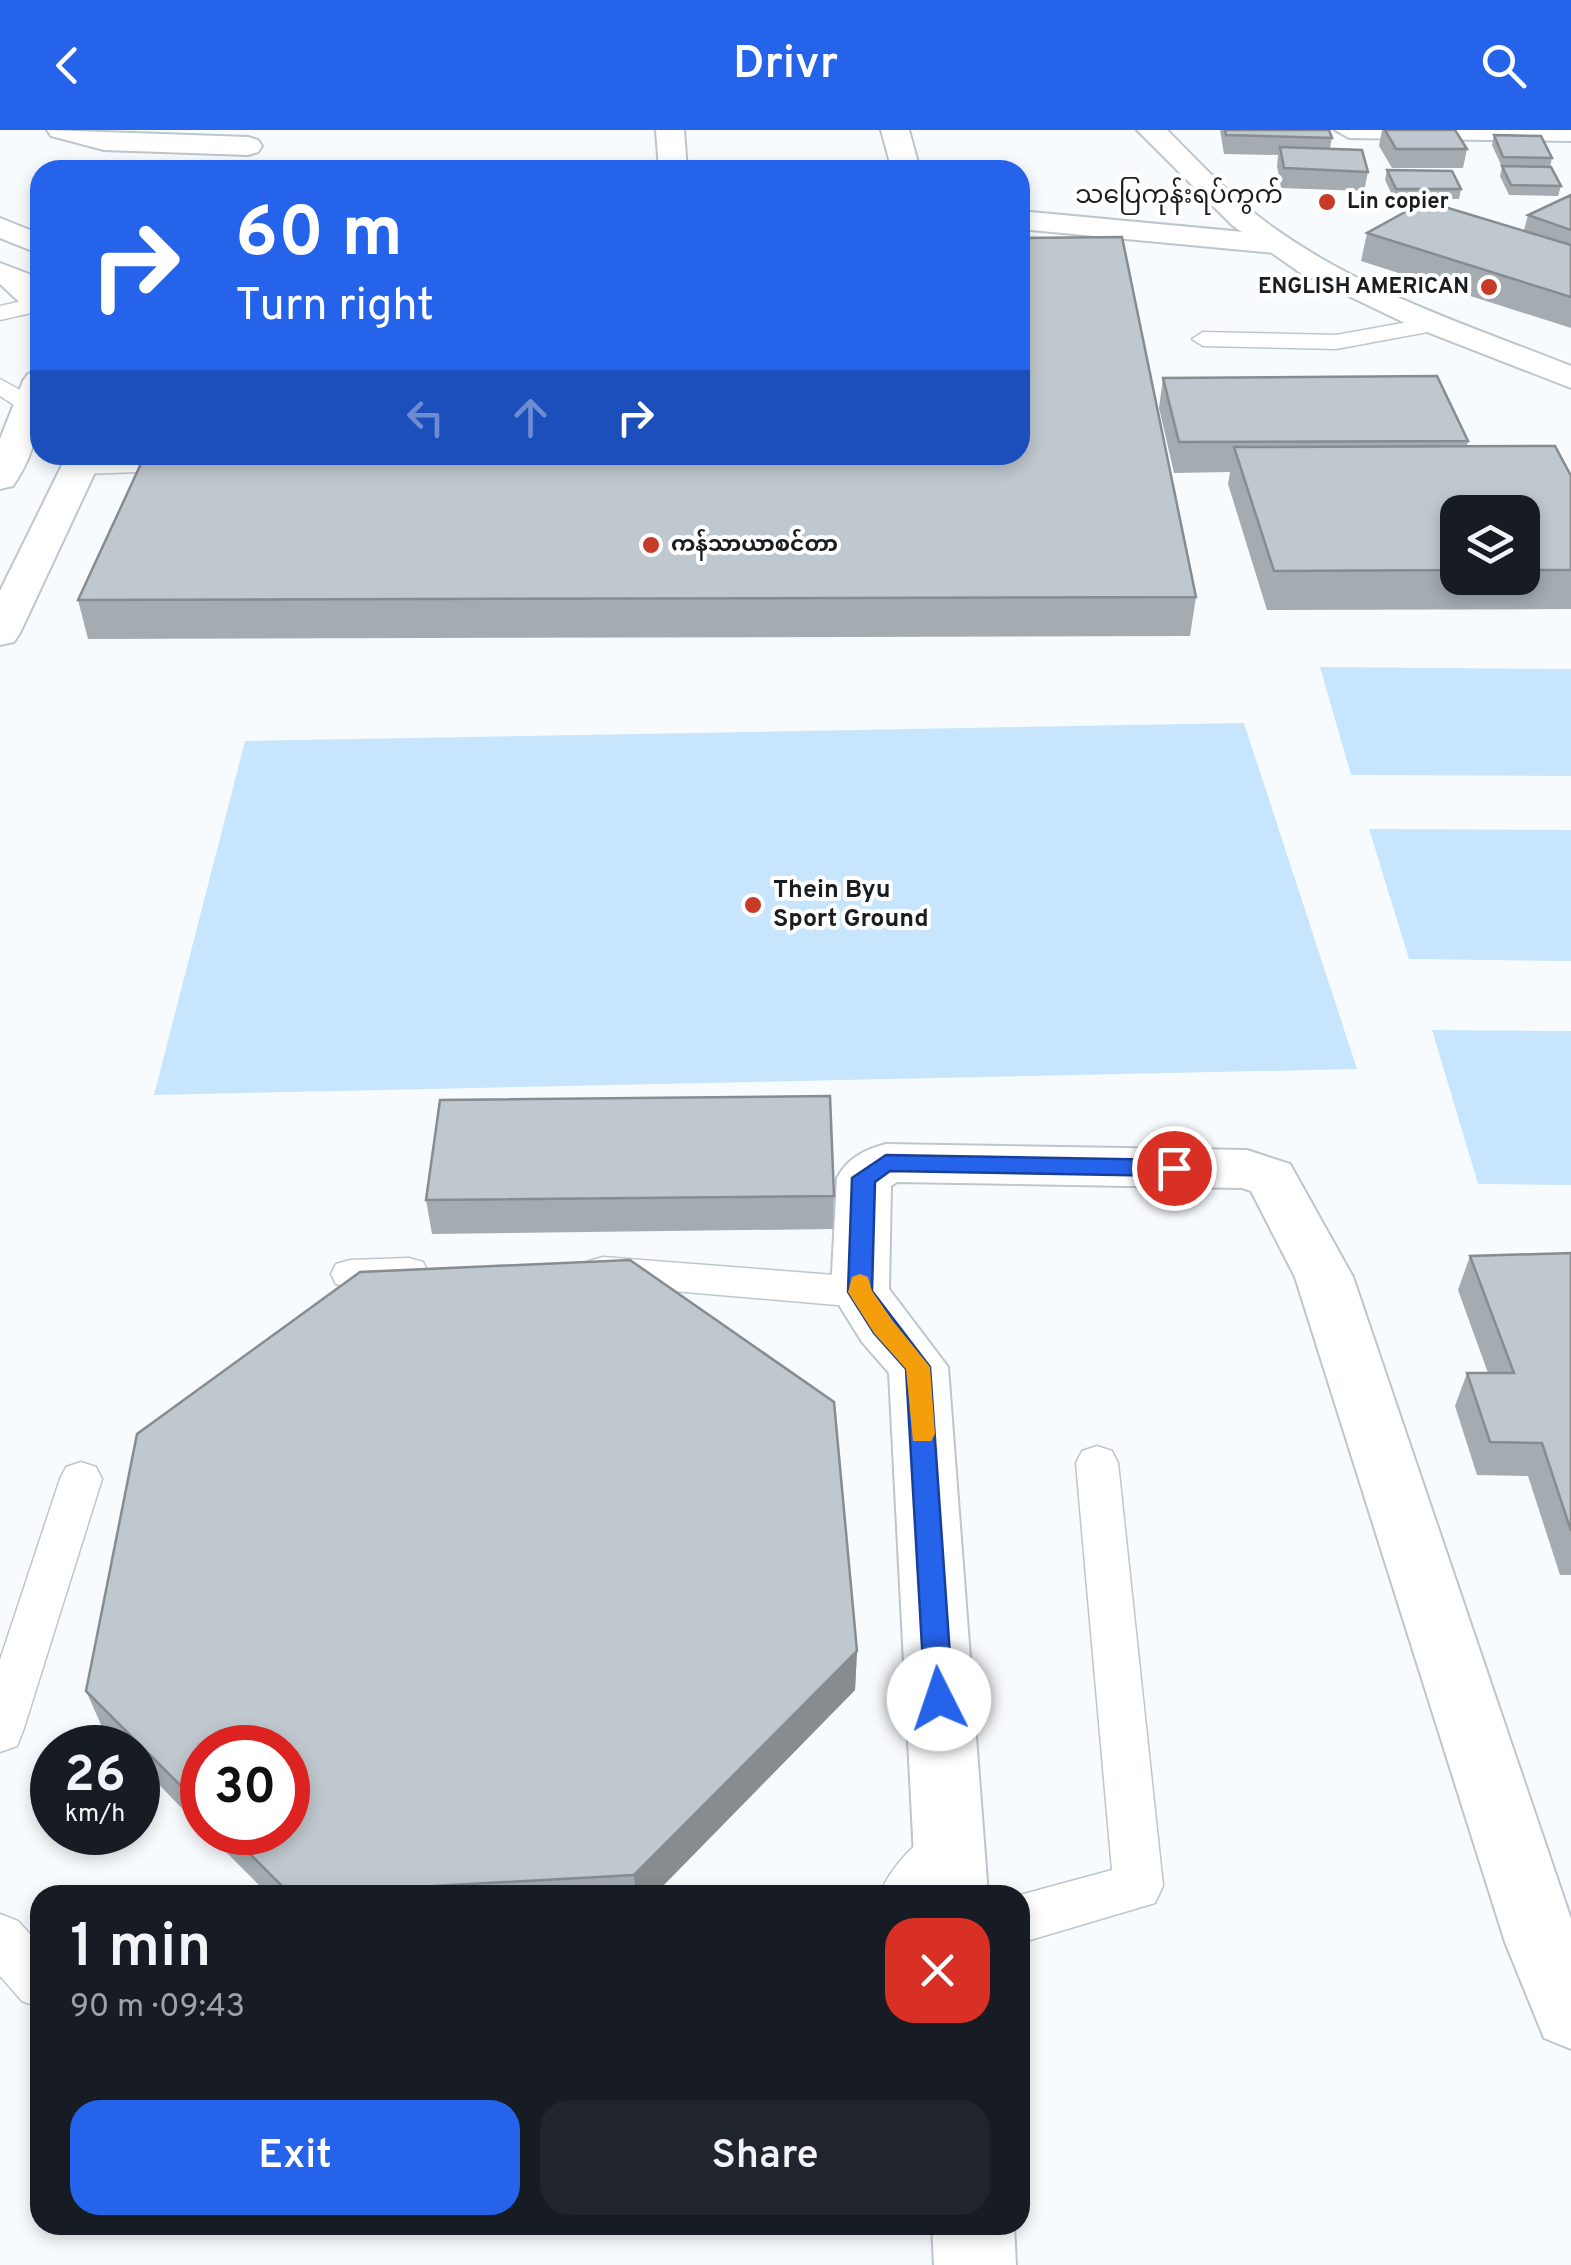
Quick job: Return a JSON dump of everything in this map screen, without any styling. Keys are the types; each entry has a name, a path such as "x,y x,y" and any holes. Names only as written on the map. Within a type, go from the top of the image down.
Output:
{"street":[{"path":"61,130 121,143 248,149"},
{"path":"670,130 672,160"},
{"path":"894,130 903,160"},
{"path":"1151,130 1236,214 1276,244 1344,284 1571,378"},
{"path":"1350,130 1571,133"},
{"path":"1030,221 1276,244"},
{"path":"0,226 30,231"},
{"path":"0,226 30,240"},
{"path":"0,272 30,294"},
{"path":"0,478 30,410"},
{"path":"0,633 81,465"},
{"path":"950,1871 918,1367 860,1292 864,1178 886,1163 1246,1170 1272,1178 1324,1277 1542,1942 1571,2012"},
{"path":"973,2235 975,2265"}],"lane":[{"path":"0,313 30,306"},
{"path":"1203,339 1336,342 1436,324"},
{"path":"0,386 30,392"},
{"path":"192,498 211,465"},
{"path":"576,1269 860,1292"},
{"path":"350,1274 444,1272"},
{"path":"1030,1915 1138,1886 1096,1463"},
{"path":"0,1731 81,1479"},
{"path":"923,1885 950,1871"},
{"path":"0,1938 30,1972"}],"shaded area":[{"path":"1320,667 1571,669 1571,776 1351,775"},
{"name":"Thein Byu Sport Ground","path":"1244,723 1357,1069 154,1095 245,741"},
{"path":"1369,829 1571,830 1571,961 1409,959"},
{"path":"1432,1030 1571,1031 1571,1185 1478,1184"}],"building":[{"path":"1225,130 1329,130 1332,138 1226,135"},
{"path":"1385,130 1455,130 1467,149 1396,149"},
{"path":"1494,135 1541,136 1552,158 1503,157"},
{"path":"1280,147 1362,150 1368,172 1284,168"},
{"path":"1502,166 1551,167 1561,186 1511,185"},
{"path":"1387,170 1452,171 1461,189 1396,189"},
{"path":"1571,195 1571,230 1528,215"},
{"path":"1425,201 1571,245 1571,297 1367,233"},
{"name":"ကန်သာယာစင်တာ","path":"1122,237 1196,597 78,600 140,465 1030,465 1030,238"},
{"path":"1437,376 1468,441 1179,442 1163,378"},
{"path":"1555,446 1571,476 1571,570 1540,570 1540,495 1440,495 1440,570 1274,571 1234,447"},
{"path":"830,1096 834,1196 426,1200 440,1100"},
{"path":"1571,1253 1571,1531 1542,1443 1490,1442 1467,1373 1514,1373 1470,1256"},
{"path":"630,1260 834,1402 857,1651 634,1875 453,1885 281,1885 251,1855 310,1855 310,1725 180,1725 180,1785 160,1765 160,1725 120,1725 86,1691 137,1434 360,1272"}],"slow traffic":[{"path":"860,1283 860,1292 883,1326 918,1367 922,1434"}],"place":[{"name":"Lin copier","path":"1327,202"},
{"name":"ENGLISH AMERICAN","path":"1489,287"},
{"name":"ကန်သာယာစင်တာ","path":"651,545"},
{"name":"Thein Byu Sport Ground","path":"753,905"}],"district":[{"name":"သပြေကုန်းရပ်ကွက်","path":"1179,197"}],"route":[{"path":"939,1699 918,1367 860,1292 864,1178 886,1163 1174,1168"}]}
